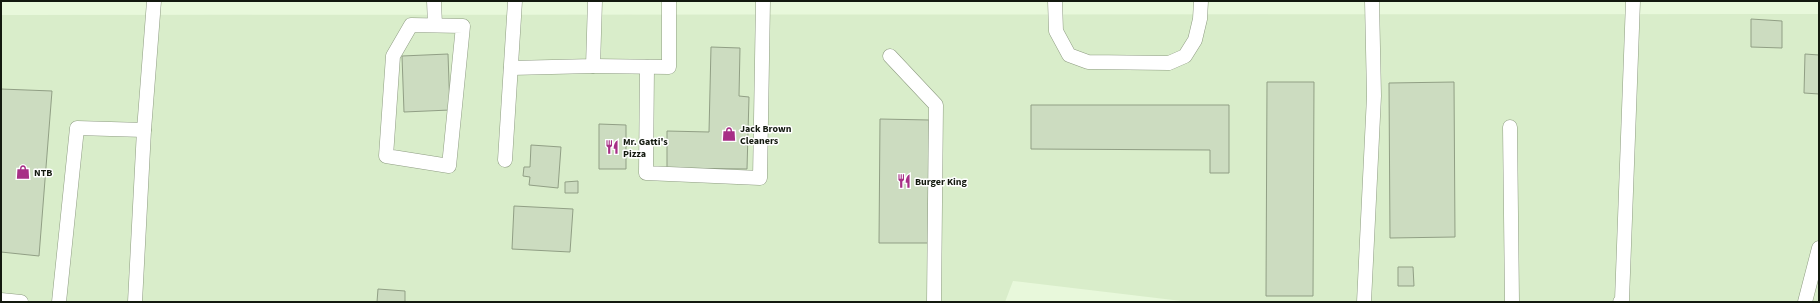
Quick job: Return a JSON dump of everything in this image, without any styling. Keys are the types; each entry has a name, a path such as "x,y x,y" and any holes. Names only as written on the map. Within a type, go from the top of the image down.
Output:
{"lane":[{"path":"135,302 144,130 154,1"},
{"path":"434,1 435,25"},
{"path":"505,160 515,1"},
{"path":"593,66 596,1"},
{"path":"511,68 593,66 669,67 669,1"},
{"path":"647,67 646,173 760,178 763,1"},
{"path":"1055,1 1056,31 1069,56 1088,62 1162,63 1170,63 1185,56 1195,40 1200,19 1201,1"},
{"path":"1364,302 1374,96 1372,1"},
{"path":"1620,302 1622,300 1633,1"},
{"path":"411,25 435,25 463,26 449,166 386,156 393,56 411,25"},
{"path":"890,56 936,105 934,302"},
{"path":"1510,127 1512,302"},
{"path":"59,302 76,128 144,130"},
{"path":"1804,302 1819,248"},
{"path":"1,300 21,302"}],"shaded area":[{"path":"1819,14 1819,302 1190,302 1013,281 1005,302 1,302 1,15"}],"building":[{"path":"1751,19 1782,21 1782,48 1751,47"},
{"path":"711,47 740,48 739,96 749,97 747,169 667,168 667,131 709,132"},
{"path":"448,54 450,110 404,112 402,56"},
{"path":"1805,54 1819,55 1819,94 1804,93"},
{"path":"1267,82 1314,82 1313,296 1266,296"},
{"path":"1454,82 1455,237 1390,238 1389,83"},
{"name":"NTB","path":"1,89 52,91 39,256 1,252"},
{"path":"1031,105 1229,105 1229,173 1210,173 1210,150 1031,149"},
{"name":"Burger King","path":"880,119 929,120 928,243 879,243"},
{"name":"Mr. Gatti's Pizza","path":"599,124 626,125 626,169 599,169"},
{"path":"531,145 561,147 558,188 529,185 530,177 523,176 524,167 530,167"},
{"path":"578,181 578,193 565,193 565,182"},
{"path":"514,206 573,209 570,252 512,249"},
{"path":"1398,267 1413,267 1414,286 1398,286"},
{"path":"378,289 405,291 405,302 377,302"}],"place":[{"name":"Jack Brown Cleaners","path":"729,134"},
{"name":"Mr. Gatti's Pizza","path":"612,147"},
{"name":"NTB","path":"23,172"},
{"name":"Burger King","path":"904,181"}]}
